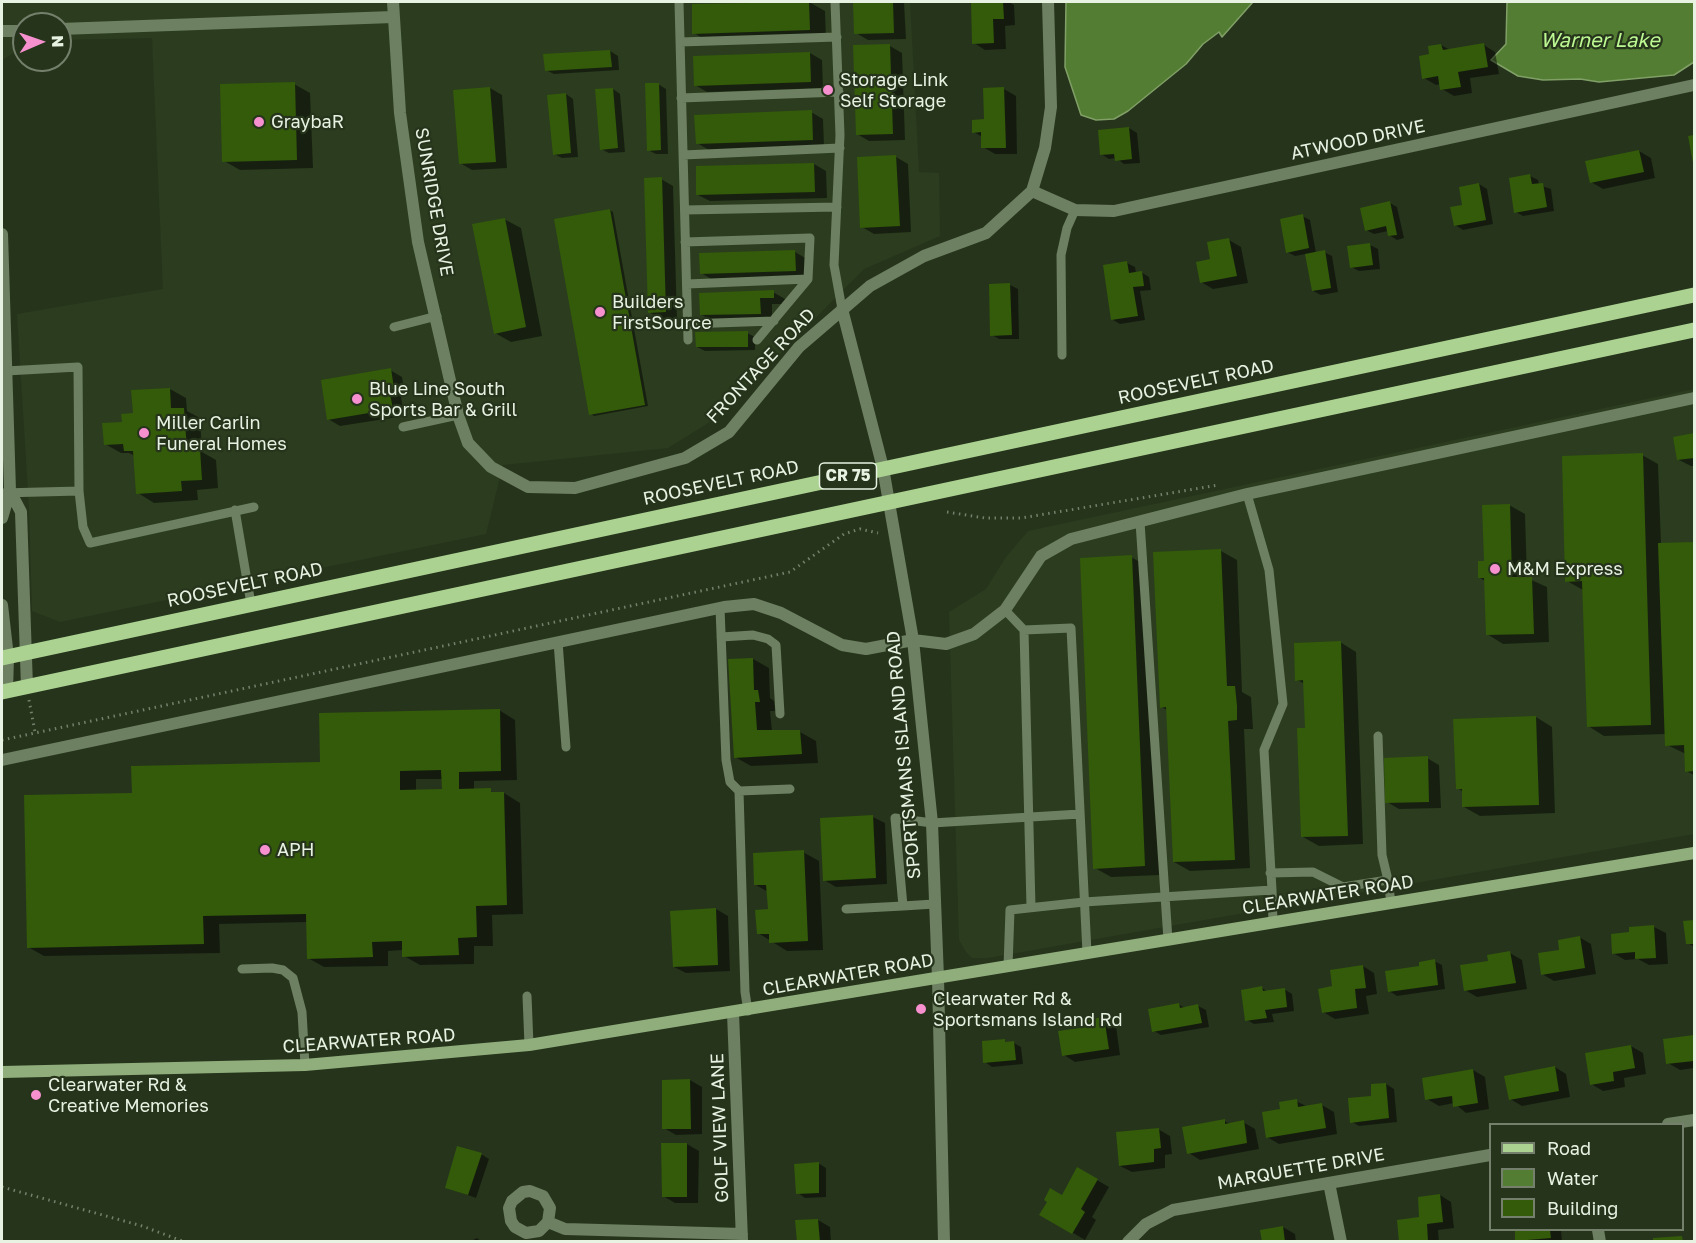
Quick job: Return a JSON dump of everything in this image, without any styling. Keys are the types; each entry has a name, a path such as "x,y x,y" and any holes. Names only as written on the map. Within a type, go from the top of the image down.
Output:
{"main road":[{"name":"ROOSEVELT ROAD","path":"4,657 1695,295"},
{"name":"CR 75","path":"4,691 1695,330"}],"street":[{"name":"SUNRIDGE DRIVE","path":"393,2 400,112 418,242 437,316 458,415 468,443 490,467"},
{"path":"1032,191 1045,148 1051,107 1048,2"},
{"path":"72,29 393,17"},
{"name":"ATWOOD DRIVE","path":"1032,191 1075,210 1114,211 1695,85"},
{"name":"FRONTAGE ROAD","path":"490,467 528,487 575,488 685,458 729,432 799,347 870,286 915,261 986,233 1032,191"},
{"path":"2,234 3,342 6,371 6,492 2,518"},
{"name":"SPORTSMANS ISLAND ROAD","path":"842,309 883,468 913,640 932,823 944,1242"},
{"path":"2,760 720,608 754,604 781,613 842,645 858,648 866,649 913,640 946,644 974,634 1005,610 1041,556 1071,539 1101,529 1140,522 1247,494 1695,398"},
{"path":"6,492 21,512 27,687"},
{"path":"2,605 4,691"},
{"name":"CLEARWATER ROAD","path":"2,1072 305,1065 528,1046 1695,853"},
{"name":"GOLF VIEW LANE","path":"733,1013 742,1238"},
{"path":"1679,1123 1695,1120"},
{"name":"MARQUETTE DRIVE","path":"1128,1242 1146,1224 1173,1210 1489,1155"},
{"path":"1329,1183 1341,1242"},
{"path":"548,1222 565,1229 742,1238"}],"lane":[{"path":"679,2 688,340"},
{"path":"835,2 840,148 834,265 842,309"},
{"path":"680,42 837,37"},
{"path":"681,98 839,92"},
{"path":"683,155 840,148"},
{"path":"685,210 837,207"},
{"path":"1062,355 1061,255 1067,228 1075,210"},
{"path":"685,243 810,238 808,279 757,340"},
{"path":"687,284 808,279"},
{"path":"394,327 437,316"},
{"path":"687,324 774,321"},
{"path":"6,371 78,367 79,491 83,527 90,543 254,507"},
{"path":"403,427 458,415"},
{"path":"6,492 79,491"},
{"path":"1247,494 1269,570 1283,704 1264,750 1273,923"},
{"path":"235,510 250,604"},
{"path":"1140,522 1168,940"},
{"path":"720,608 726,760 730,782 739,791 745,992 748,1011"},
{"path":"1005,610 1024,630 1031,907"},
{"path":"1024,630 1071,628 1087,953"},
{"path":"721,637 753,635 776,645 780,714"},
{"path":"558,642 566,747"},
{"path":"1378,736 1382,855 1391,903"},
{"path":"739,791 790,789"},
{"path":"903,906 895,818 932,823 1080,814"},
{"path":"1270,873 1313,872 1343,887 1388,880"},
{"path":"1008,967 1010,910 1084,902 1272,890"},
{"path":"846,909 934,904"},
{"path":"242,969 272,968 283,970 293,978 302,1012 305,1065"},
{"path":"527,996 528,1046"}],"path":[{"path":"947,512 985,518 1022,518 1219,485"},
{"path":"2,740 790,572 844,534 860,529 878,533"},
{"path":"27,687 35,733"},
{"path":"2,1187 142,1226 185,1242"}],"shaded area":[{"path":"2,2 910,2 919,172 939,173 940,236 864,269 718,417 668,448 503,465 486,534 60,622 32,611 29,507 17,314 163,289 152,38 72,40 72,12 12,12 12,54 2,60"},
{"path":"1694,389 1694,834 988,958 972,958 966,952 959,940 949,612 986,589 1006,557 1028,531"}],"water":[{"path":"1066,2 1253,2 1222,37 1219,32 1203,44 1186,64 1128,111 1114,119 1096,120 1081,115 1065,67"},
{"name":"Warner Lake","path":"1507,2 1694,2 1694,62 1674,75 1599,82 1580,79 1543,80 1518,76 1491,60 1506,44"}],"building":[{"path":"809,2 810,30 692,34 692,4"},
{"path":"853,2 893,2 894,33 854,34"},
{"path":"971,2 1003,2 1004,19 993,19 994,43 972,44"},
{"path":"1484,43 1488,67 1458,72 1461,87 1440,90 1438,76 1422,79 1419,56 1429,54 1428,46 1441,44 1443,50"},
{"path":"890,44 893,134 856,135 853,45"},
{"path":"610,50 612,67 545,71 543,54"},
{"path":"810,52 811,82 694,86 693,56"},
{"name":"GraybaR","path":"295,82 297,160 222,162 220,84"},
{"path":"645,83 659,83 661,150 647,151"},
{"path":"490,87 496,162 459,164 453,90"},
{"path":"1004,87 1006,148 981,148 981,132 972,133 972,120 984,119 983,88"},
{"path":"613,88 618,148 600,150 595,89"},
{"path":"566,93 571,153 553,155 547,95"},
{"path":"812,110 813,140 696,144 694,115"},
{"path":"1129,127 1132,159 1115,161 1114,154 1100,155 1098,130"},
{"path":"1694,135 1694,163 1693,163 1688,136"},
{"path":"1639,150 1644,172 1590,183 1585,161"},
{"path":"896,155 900,226 860,228 857,157"},
{"path":"814,163 815,192 696,195 696,166"},
{"path":"1530,174 1532,184 1543,183 1547,207 1514,213 1509,178"},
{"path":"662,177 666,312 648,313 644,178"},
{"path":"1479,183 1486,220 1454,226 1450,207 1462,205 1459,187"},
{"path":"1390,201 1397,235 1388,236 1386,226 1365,231 1360,208"},
{"name":"Builders FirstSource","path":"610,209 645,405 589,415 554,219"},
{"path":"1303,214 1309,248 1286,253 1280,219"},
{"path":"505,218 526,327 494,334 472,224"},
{"path":"1229,238 1237,276 1200,283 1196,262 1210,259 1207,242"},
{"path":"1370,243 1373,265 1350,268 1347,246"},
{"path":"795,250 796,271 700,274 699,253"},
{"path":"1325,250 1331,288 1312,291 1305,254"},
{"path":"1127,261 1129,273 1142,271 1144,286 1133,287 1138,316 1111,320 1103,265"},
{"path":"1010,283 1012,335 990,336 989,284"},
{"path":"774,290 774,298 760,298 761,314 700,315 699,293"},
{"path":"748,331 748,347 696,347 695,332"},
{"name":"Blue Line South Sports Bar & Grill","path":"391,368 394,389 389,389 393,409 327,420 321,380"},
{"name":"Miller Carlin Funeral Homes","path":"170,388 171,408 184,408 187,450 200,449 202,480 181,481 182,491 136,494 133,451 124,451 123,444 104,445 102,423 122,422 121,414 133,413 131,390"},
{"path":"1694,433 1694,458 1677,460 1673,437"},
{"path":"1643,453 1651,725 1587,727 1582,581 1565,582 1562,456"},
{"name":"M&M Express","path":"1510,504 1512,577 1532,577 1534,634 1486,635 1484,578 1478,578 1478,561 1484,561 1482,505"},
{"path":"1694,542 1694,771 1685,772 1684,745 1665,746 1658,543"},
{"path":"1221,549 1227,686 1235,686 1237,706 1237,720 1228,721 1235,860 1173,862 1166,707 1160,708 1153,552"},
{"path":"1132,555 1145,866 1093,869 1080,558"},
{"path":"1341,641 1348,836 1301,837 1297,728 1305,728 1303,680 1295,681 1294,643"},
{"path":"753,658 754,690 758,690 760,702 755,702 757,730 800,730 802,754 734,758 728,659"},
{"name":"APH","path":"500,709 501,771 459,772 459,789 491,788 491,792 504,792 507,905 476,906 477,937 458,938 459,955 402,957 402,941 372,942 373,957 307,959 306,914 203,916 204,944 27,948 24,795 132,793 131,766 320,762 319,713","holes":["441,770 442,789 400,790 400,771"]},
{"path":"1536,716 1539,805 1462,807 1462,789 1456,789 1453,719"},
{"path":"1428,756 1429,802 1385,803 1384,758"},
{"path":"873,815 876,878 823,881 820,818"},
{"path":"804,850 808,941 769,943 769,934 757,934 755,910 768,909 766,885 754,885 753,853"},
{"path":"716,908 718,965 673,967 670,911"},
{"path":"1694,920 1694,944 1686,944 1683,921"},
{"path":"1654,925 1656,958 1635,959 1635,952 1612,954 1611,934 1629,932 1629,927"},
{"path":"1580,936 1585,968 1541,975 1538,953 1559,950 1558,940"},
{"path":"1510,951 1516,983 1464,991 1460,965 1488,961 1487,955"},
{"path":"1435,959 1438,985 1388,992 1385,971 1419,966 1419,962"},
{"path":"1363,965 1366,988 1355,989 1357,1008 1322,1013 1318,989 1332,986 1330,970"},
{"path":"1262,986 1263,991 1285,988 1287,1007 1265,1010 1267,1018 1245,1021 1241,990"},
{"path":"1179,1003 1180,1008 1198,1004 1202,1023 1152,1032 1148,1009"},
{"path":"1104,1017 1109,1049 1062,1056 1058,1031 1087,1027 1085,1020"},
{"path":"1694,1035 1694,1061 1666,1064 1663,1039"},
{"path":"1005,1039 1005,1042 1014,1041 1016,1060 983,1063 982,1041"},
{"path":"1631,1045 1635,1068 1613,1072 1614,1081 1590,1085 1585,1053"},
{"path":"1555,1066 1559,1091 1509,1100 1504,1076"},
{"path":"1473,1069 1478,1103 1453,1107 1452,1096 1425,1100 1422,1078"},
{"path":"690,1079 691,1129 662,1129 662,1080"},
{"path":"1386,1083 1389,1118 1350,1123 1348,1098 1371,1096 1371,1084"},
{"path":"1297,1099 1298,1107 1322,1103 1326,1128 1266,1138 1262,1112 1280,1109 1279,1102"},
{"path":"1225,1119 1225,1124 1244,1120 1247,1143 1187,1154 1182,1127"},
{"path":"1159,1128 1161,1148 1154,1149 1154,1162 1119,1166 1116,1132"},
{"path":"661,1143 687,1143 687,1197 662,1197"},
{"path":"457,1146 482,1153 468,1195 445,1188"},
{"path":"819,1162 819,1193 796,1194 794,1164"},
{"path":"1077,1167 1098,1179 1081,1209 1085,1212 1072,1234 1039,1215 1047,1202 1044,1200 1050,1188 1062,1195"},
{"path":"1440,1194 1443,1222 1427,1224 1428,1242 1399,1242 1397,1220 1419,1217 1418,1197"},
{"path":"818,1219 820,1242 797,1242 795,1220"},
{"path":"1283,1226 1285,1242 1262,1242 1260,1230"},
{"path":"1515,1231 1550,1231 1551,1238 1515,1241"},
{"path":"1682,1236 1683,1242 1653,1242 1653,1238"}],"place":[{"name":"Storage Link Self Storage","path":"828,90"},
{"name":"GraybaR","path":"259,122"},
{"name":"Builders FirstSource","path":"600,312"},
{"name":"Blue Line South Sports Bar & Grill","path":"357,399"},
{"name":"Miller Carlin Funeral Homes","path":"144,433"},
{"name":"M&M Express","path":"1495,569"},
{"name":"APH","path":"265,850"},
{"name":"Clearwater Rd & Sportsmans Island Rd","path":"921,1009"},
{"name":"Clearwater Rd & Creative Memories","path":"36,1095"}]}
